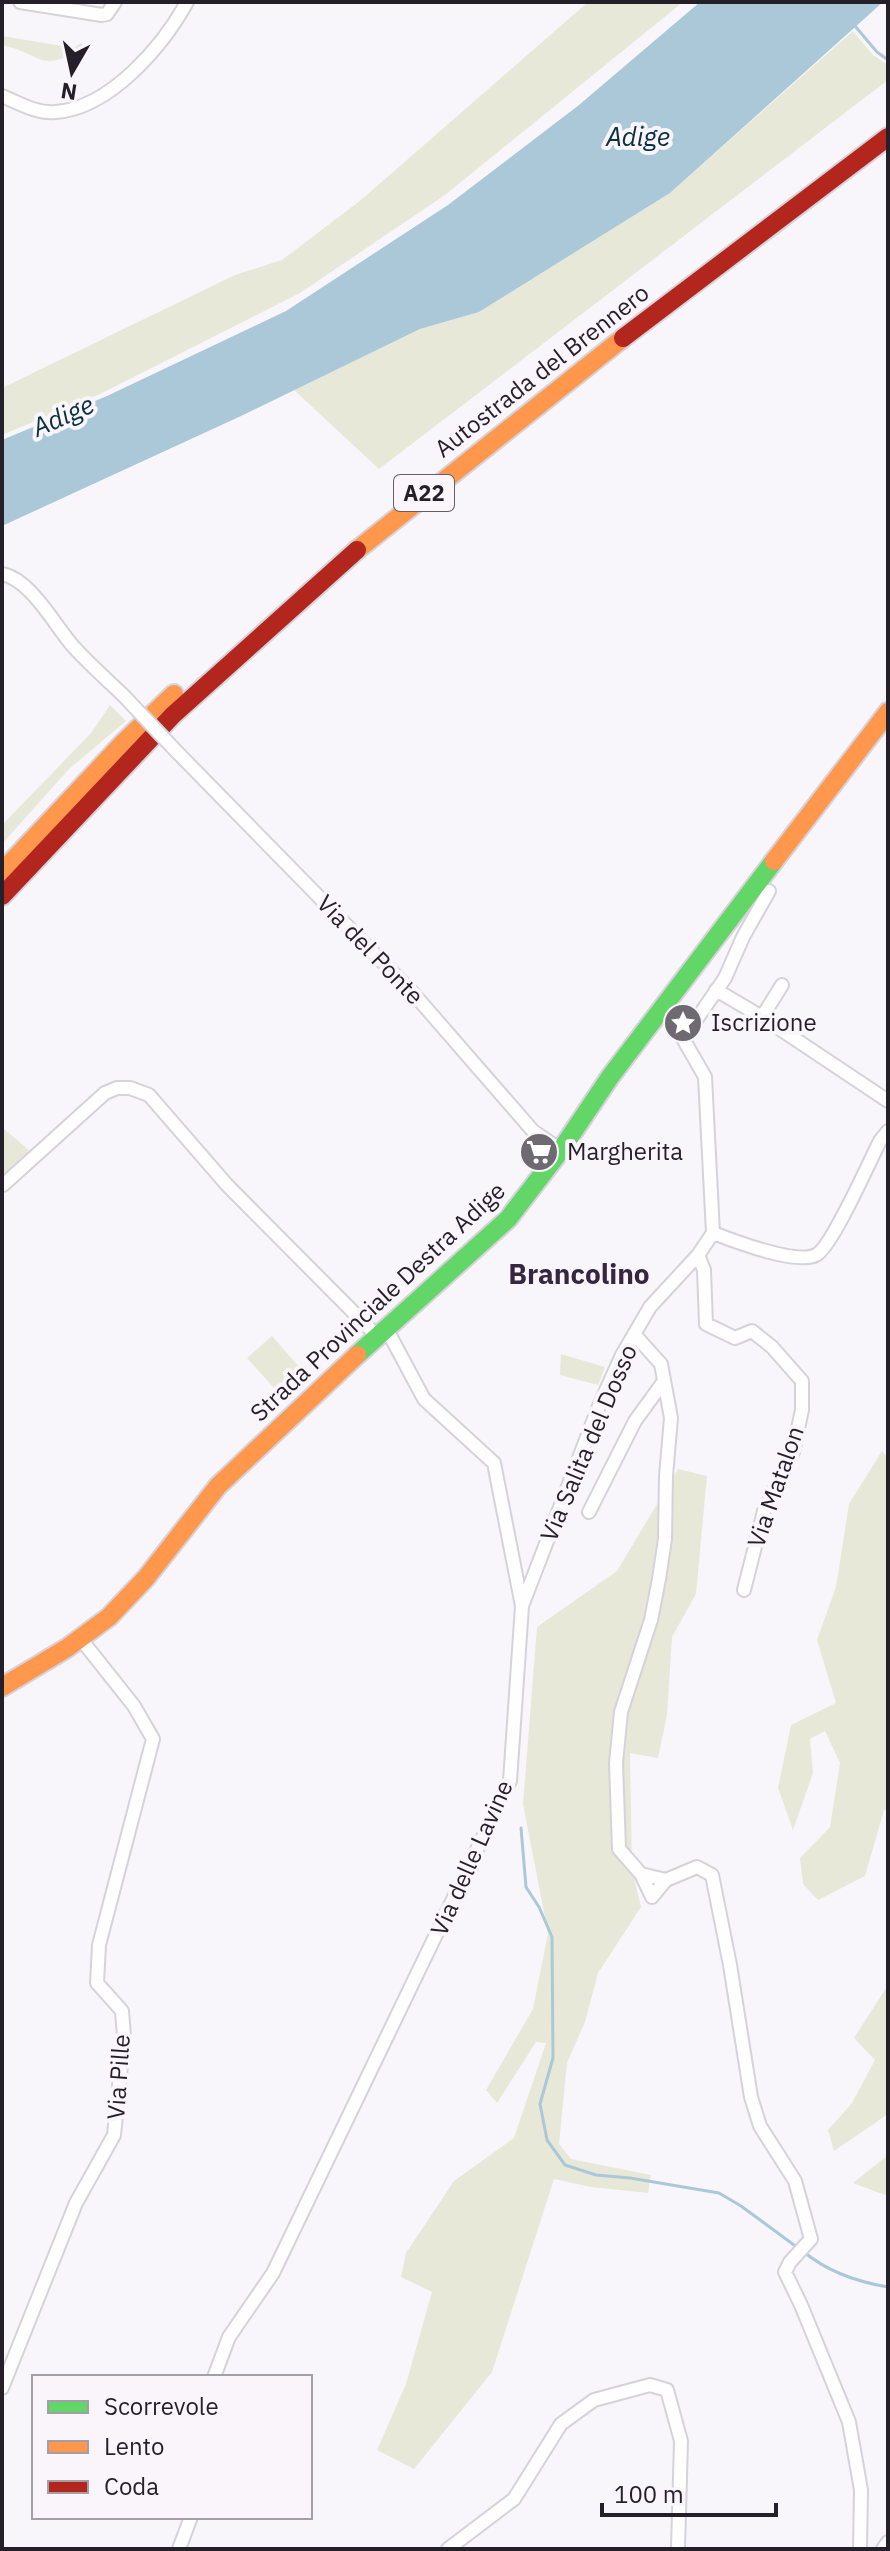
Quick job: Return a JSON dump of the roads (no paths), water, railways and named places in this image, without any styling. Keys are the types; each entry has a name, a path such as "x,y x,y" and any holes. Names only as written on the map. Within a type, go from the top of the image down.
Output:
{"main road":[{"name":"Autostrada del Brennero","path":"2,872 135,731 345,539 444,459 888,120"},
{"name":"Autostrada del Brennero","path":"3,896 82,808 196,692 354,552 453,470 888,137"},
{"name":"Strada Provinciale Destra Adige","path":"2,1687 109,1617 146,1578 218,1486 508,1219 561,1150 610,1077 888,712"},
{"path":"2,862 21,851"}],"street":[{"path":"20,2 97,15 107,14 115,2"},
{"path":"2,96 37,111 54,112 77,107 110,89 142,65 187,2"},
{"name":"Via del Ponte","path":"2,574 11,575 29,590 74,647 413,993 533,1131 561,1150"},
{"path":"681,1035 694,1023 725,978 743,937 769,891"},
{"path":"762,1017 782,985"},
{"path":"716,990 888,1101"},
{"path":"634,1334 650,1307 698,1255 713,1233 705,1077 681,1035 661,1009"},
{"name":"Via delle Lavine","path":"3,1185 105,1093 117,1088 140,1090 158,1104 227,1185 382,1332 424,1399 494,1463 522,1606 510,1781 273,2273 229,2337 215,2375"},
{"path":"713,1233 778,1254 813,1257 836,1229 888,1131"},
{"name":"Via Matalon","path":"698,1255 704,1270 706,1324 735,1338 752,1331 772,1347 802,1381 802,1410 793,1452 764,1511 744,1590"},
{"name":"Via Salita del Dosso","path":"522,1606 599,1406 634,1334 661,1364 671,1418 665,1539 651,1620 621,1712 616,1763 619,1849 641,1874"},
{"name":"Via Salita del Dosso","path":"589,1512 635,1421 664,1381"},
{"name":"Via Pille","path":"2,2388 76,2203 114,2135 124,2036 122,2011 97,1983 99,1945 147,1773 153,1739 134,1706 80,1638"},
{"path":"641,1874 652,1897 666,1880 697,1867 712,1875 751,2097 760,2126 795,2181 811,2239 785,2272 849,2422 861,2490 860,2549"},
{"path":"641,1874 666,1880"},
{"path":"448,2549 514,2499 561,2424 594,2400 650,2385 667,2390 681,2441 678,2549"},
{"path":"179,2549 190,2519"},
{"path":"883,2549 888,2542"}],"water":[{"name":"Adige","path":"700,2 883,2 670,193 479,312 420,329 2,526 2,440 107,396 286,311 448,205 579,105"}],"waterway":[{"path":"855,26 888,60"},
{"path":"521,1828 526,1887 552,1937 553,2058 540,2104 547,2140 565,2165 596,2175 719,2193 798,2248"},
{"path":"804,2252 844,2275 888,2287"}],"place":[{"name":"Iscrizione","path":"683,1023"},
{"name":"Margherita","path":"539,1152"}],"district":[{"name":"Brancolino","path":"579,1274"}]}
